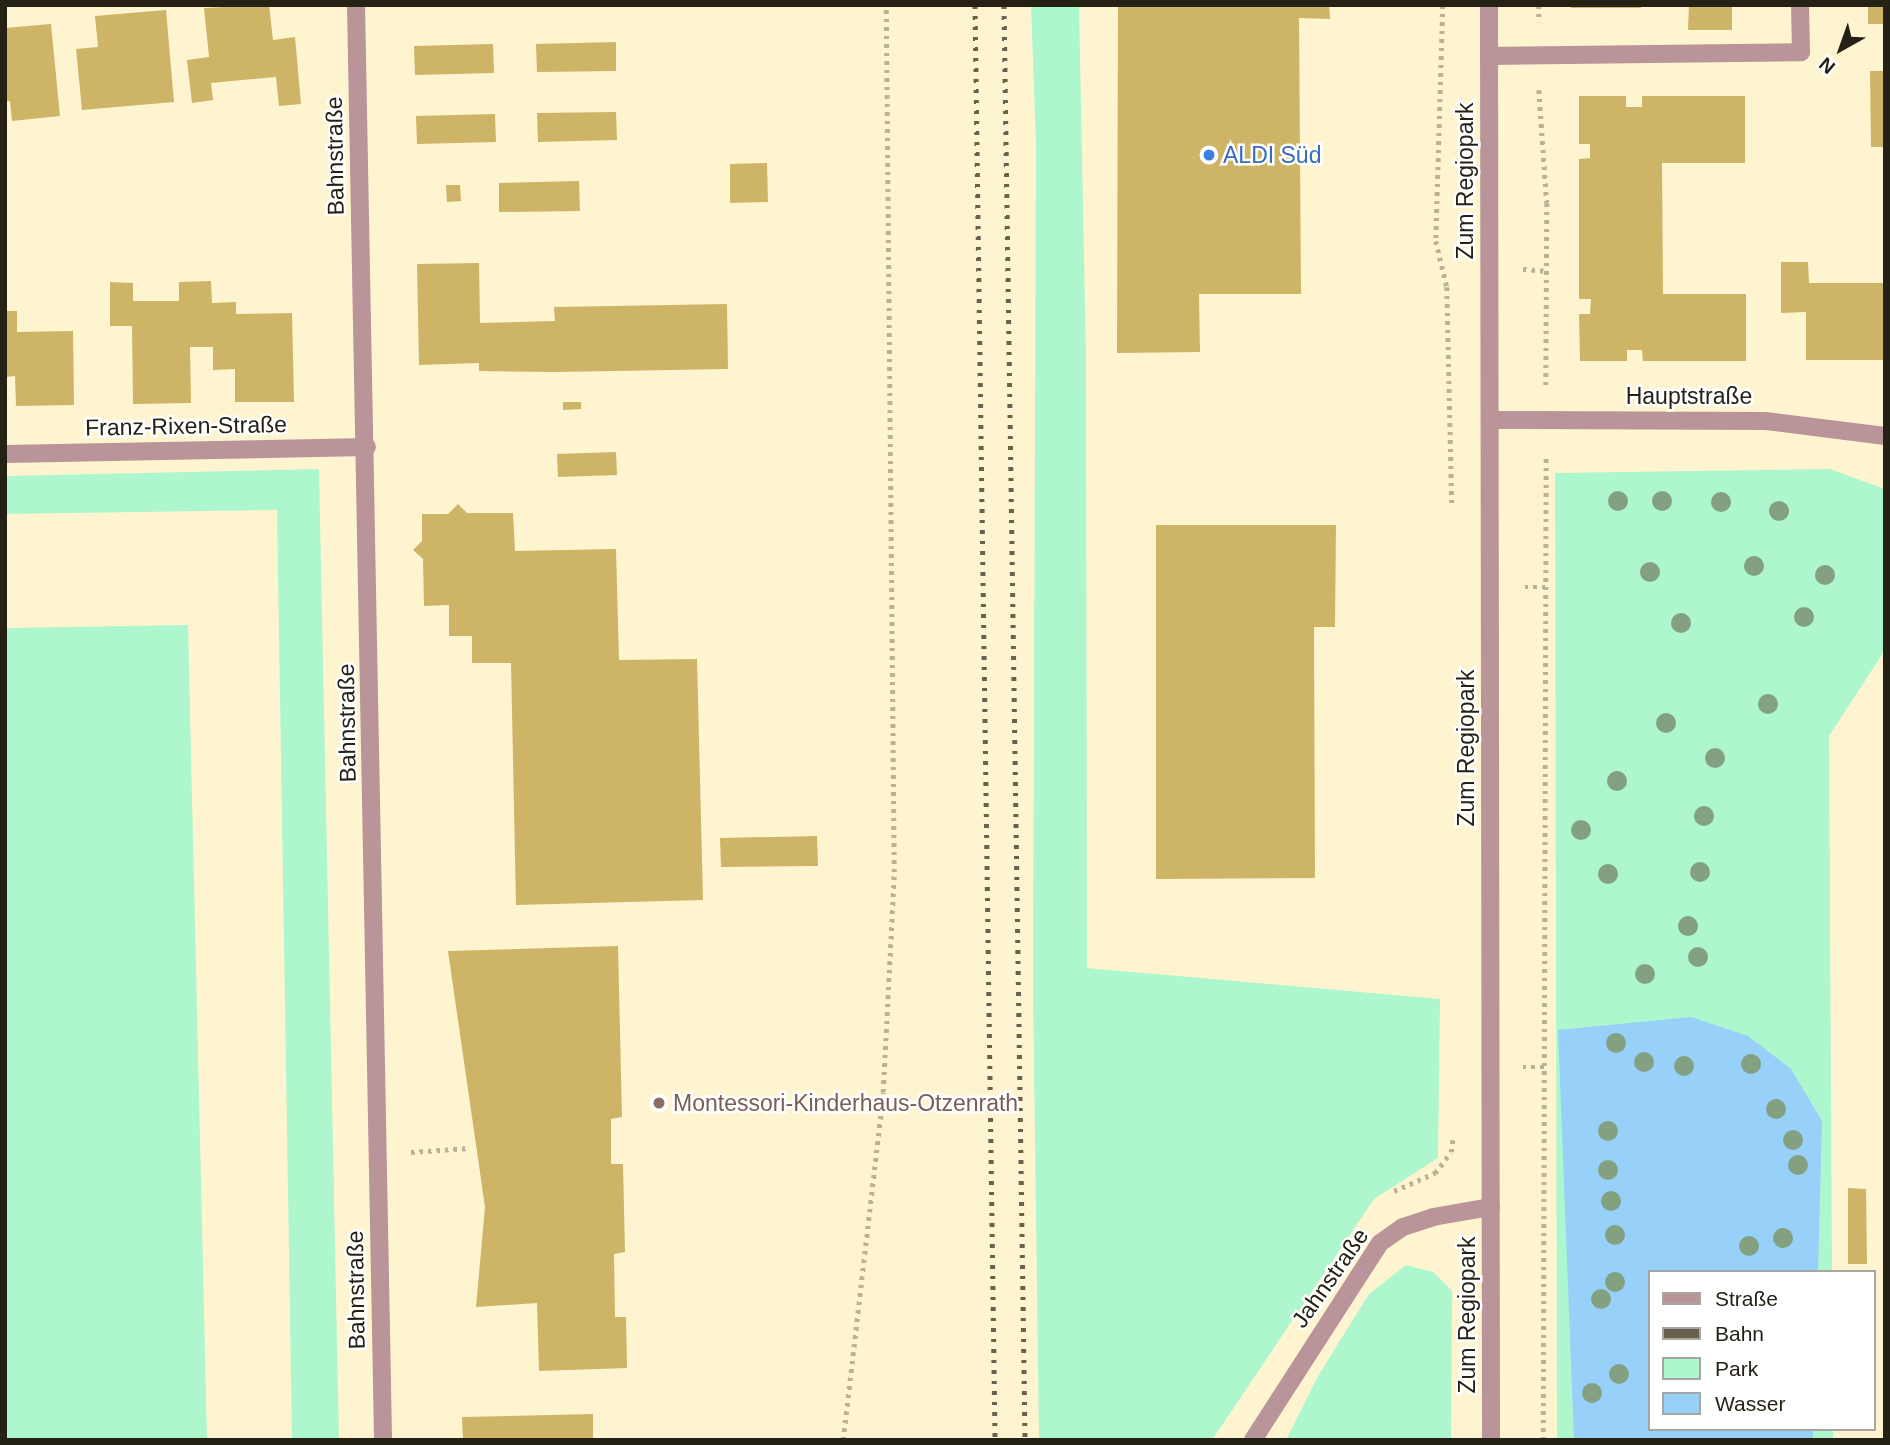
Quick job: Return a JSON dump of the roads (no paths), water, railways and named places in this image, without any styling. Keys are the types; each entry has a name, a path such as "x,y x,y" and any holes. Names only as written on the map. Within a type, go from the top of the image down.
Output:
{"street":[{"name":"Bahnstraße","path":"356,5 367,447 383,1440"},
{"name":"Zum Regiopark","path":"1489,5 1492,420 1491,1440"},
{"path":"1489,56 1801,52 1800,5"},
{"name":"Hauptstraße","path":"1492,420 1766,421 1885,436"},
{"name":"Franz-Rixen-Straße","path":"5,454 367,447"},
{"name":"Jahnstraße","path":"1253,1440 1380,1243 1426,1219 1492,1207"}],"water":[{"path":"1691,1017 1748,1036 1791,1069 1822,1121 1818,1270 1648,1270 1648,1431 1813,1431 1813,1440 1574,1440 1558,1030"}],"railway":[{"path":"975,5 995,1440"},
{"path":"1004,5 1025,1440"}],"place":[{"name":"ALDI Süd","path":"1209,155"},
{"name":"Montessori-Kinderhaus-Otzenrath","path":"659,1103"}]}
